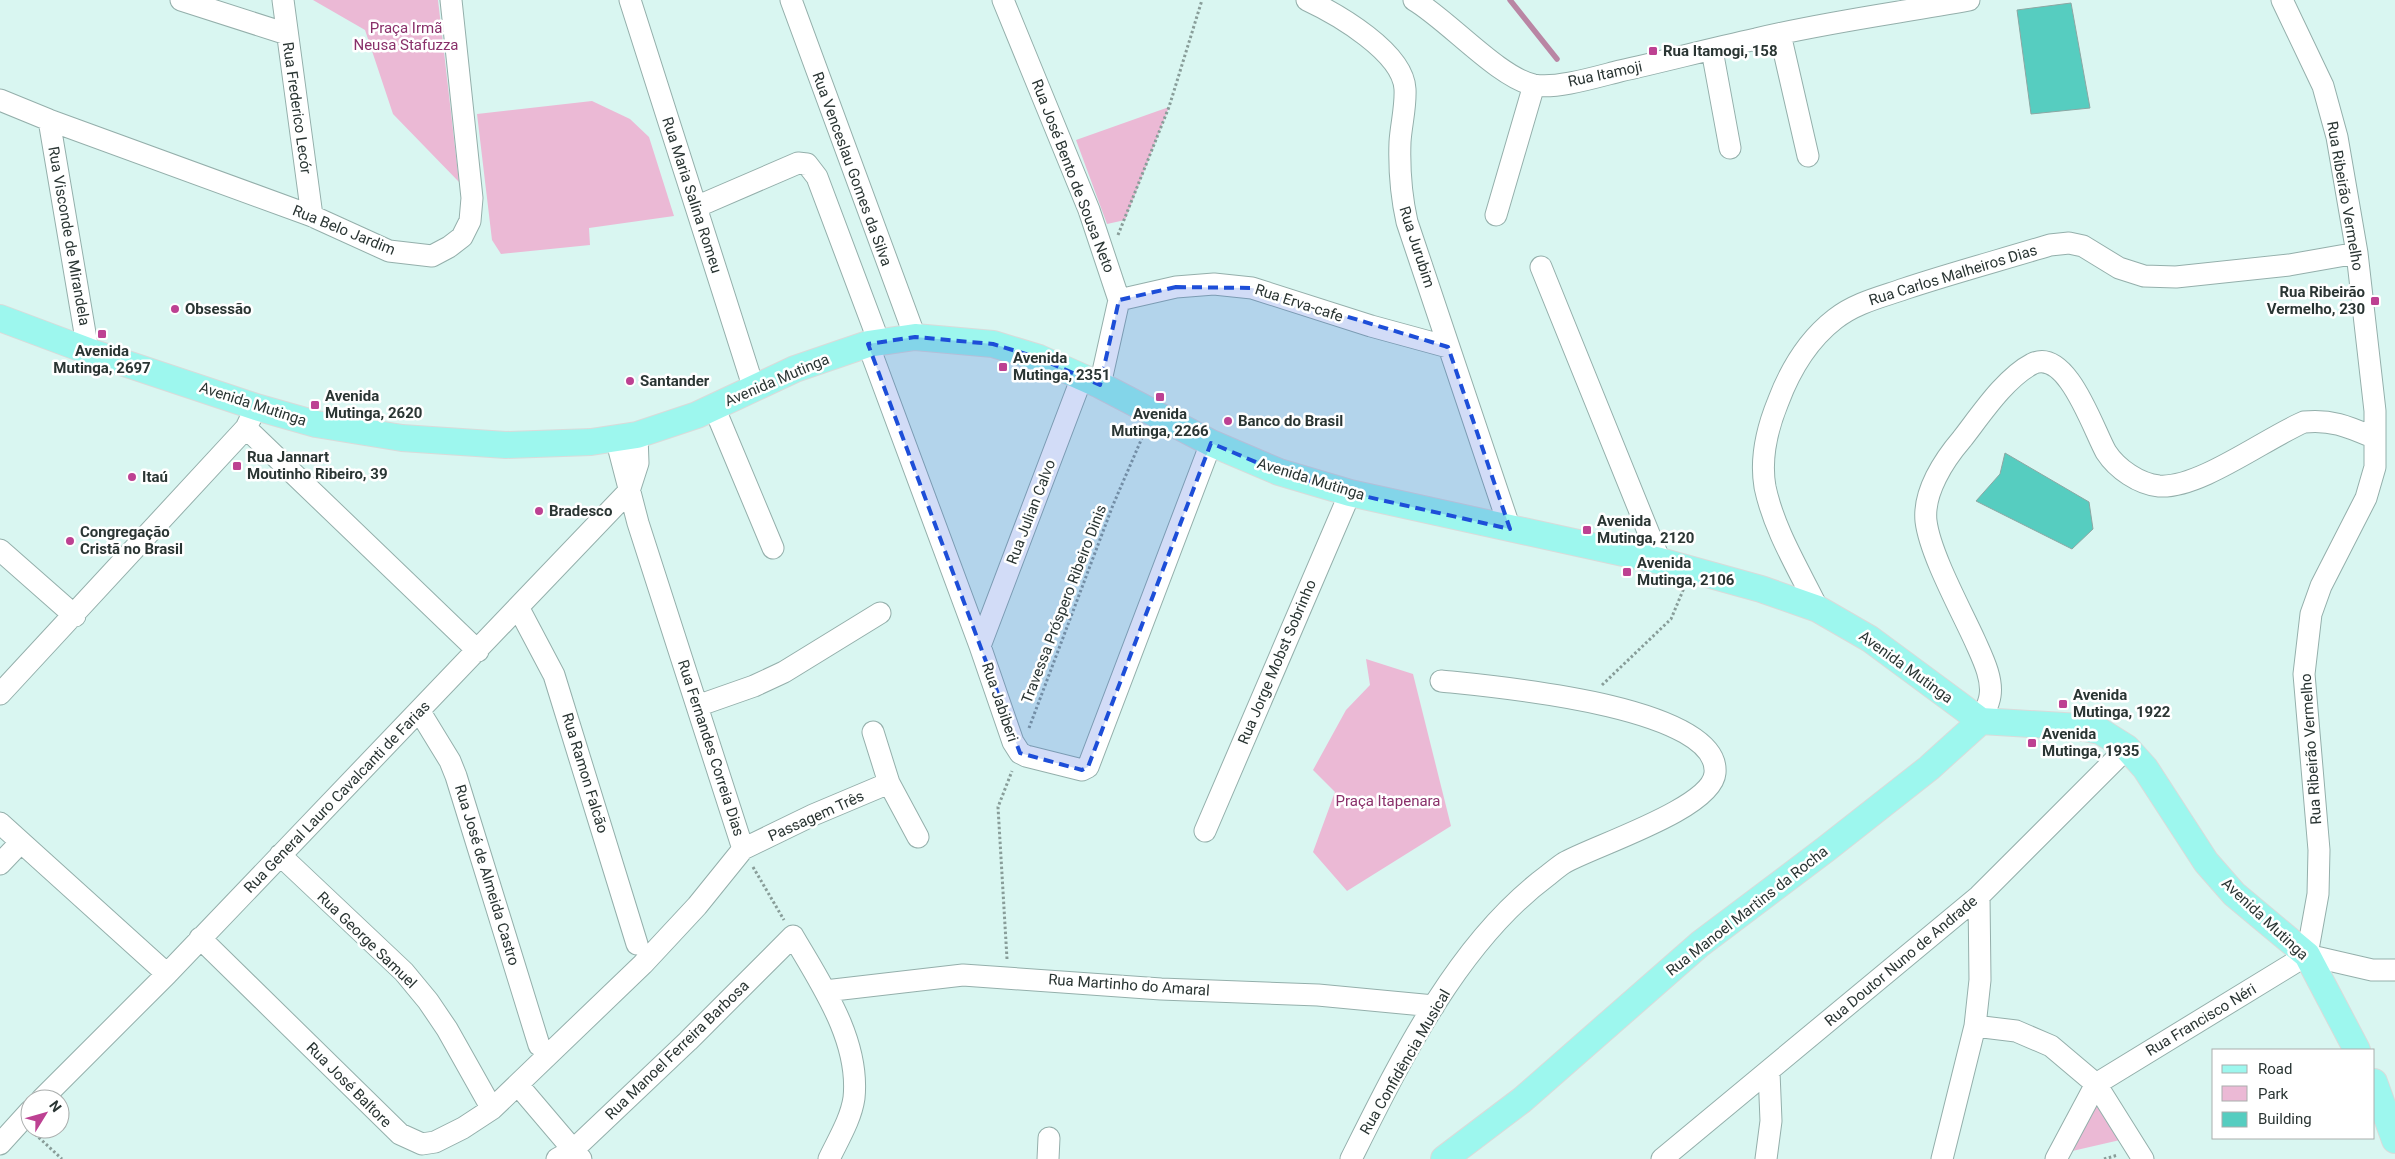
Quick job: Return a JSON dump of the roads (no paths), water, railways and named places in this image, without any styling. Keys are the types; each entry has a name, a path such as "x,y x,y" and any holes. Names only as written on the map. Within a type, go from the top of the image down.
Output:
{"main road":[{"name":"Avenida Mutinga","path":"0,318 88,351 251,418 316,424 402,438 506,445 591,442 627,436 714,407 795,369 874,343 915,337 993,344 1039,358 1091,381 1211,443 1279,472 1350,493 1660,560 1761,589 1818,609 1870,639 1981,721 2080,727 2100,731 2127,748 2144,768 2206,862 2234,894 2307,955 2356,1049"},
{"name":"Rua Manoel Martins da Rocha","path":"1444,1159 1522,1100 1700,944 1929,768 1981,721"},
{"path":"2375,1085 2395,1140"}],"street":[{"path":"181,0 287,34"},
{"name":"Rua Frederico Lecór","path":"283,0 312,216"},
{"name":"Rua Belo Jardim","path":"0,100 49,120 312,216 389,251 432,256 449,247 462,236 470,221 472,198 451,0"},
{"name":"Rua Maria Salina Romeu","path":"630,0 754,389"},
{"name":"Rua Venceslau Gomes da Silva","path":"791,0 915,337"},
{"name":"Rua José Bento de Sousa Neto","path":"1004,0 1089,210 1119,300"},
{"name":"Rua Jurubim","path":"1307,0 1337,14 1373,41 1401,76 1405,89 1400,143 1400,191 1407,222 1510,529"},
{"name":"Rua Itamoji","path":"1414,0 1430,10 1496,65 1534,85 1568,83 1780,34 1968,0"},
{"name":"Rua Ribeirão Vermelho","path":"2282,0 2323,86 2337,137 2357,253 2375,410 2375,467 2366,498 2321,586 2311,614 2304,674 2318,850 2318,894 2307,955"},
{"path":"1780,34 1808,156"},
{"path":"1712,50 1730,148"},
{"path":"1496,215 1534,85"},
{"name":"Rua Visconde de Mirandela","path":"49,120 88,351"},
{"name":"Rua Jabiberi","path":"696,206 798,163 807,164 817,177 1013,742 1020,753 1082,770 1089,764 1211,443"},
{"name":"Rua Carlos Malheiros Dias","path":"1818,609 1782,537 1766,487 1764,451 1771,419 1786,380 1810,342 1836,318 1863,303 2050,245 2069,243 2083,246 2120,268 2144,276 2176,277 2289,265 2357,253"},
{"path":"1541,267 1660,560"},
{"name":"Rua Erva-cafe","path":"1119,300 1176,287 1214,284 1252,288 1371,326 1448,346"},
{"path":"1091,381 1119,300"},
{"path":"1981,721 1990,695 1986,667 1938,558 1926,521 1928,504 1932,487 1948,456 1998,394 2024,369 2044,361 2060,368 2071,384 2107,453 2122,470 2137,479 2158,486 2177,485 2197,477 2304,422 2324,420 2347,426 2375,438"},
{"name":"Rua Julian Calvo","path":"980,646 1091,381"},
{"path":"714,407 773,548"},
{"path":"0,694 74,616 251,418 478,651"},
{"path":"627,436 638,463 629,491"},
{"name":"Rua General Lauro Cavalcanti de Farias","path":"52,1089 167,974 420,712 629,491"},
{"name":"Rua Fernandes Correia Dias","path":"629,491 743,849"},
{"name":"Rua Jorge Mobst Sobrinho","path":"1204,831 1350,493"},
{"path":"0,550 74,616"},
{"name":"Rua Ramon Falcão","path":"518,607 554,675 637,944"},
{"path":"697,706 754,686 784,672 880,613"},
{"name":"Rua Confidência Musical","path":"1351,1159 1379,1103 1434,1006 1471,954 1504,914 1564,863 1661,821 1697,796 1713,781 1715,773 1713,758 1704,745 1660,720 1588,700 1441,681"},
{"name":"Rua José de Almeida Castro","path":"420,712 450,761 456,776 539,1044"},
{"path":"872,732 889,783 918,837"},
{"name":"Rua Doutor Nuno de Andrade","path":"1662,1159 1769,1072 1978,896 2127,748"},
{"name":"Passagem Três","path":"743,849 812,815 889,783"},
{"path":"0,823 167,974"},
{"path":"0,864 21,842"},
{"name":"Rua José Baltore","path":"200,938 400,1134 422,1144 434,1142 463,1128 492,1109 643,964 697,906 743,849"},
{"name":"Rua George Samuel","path":"280,855 410,979 447,1029 492,1109"},
{"path":"1942,1159 1975,1026 1980,980 1978,896"},
{"name":"Rua Manoel Ferreira Barbosa","path":"571,1156 793,936 825,991"},
{"path":"2307,955 2372,970 2395,970"},
{"name":"Rua Francisco Néri","path":"2096,1084 2307,955"},
{"name":"Rua Martinho do Amaral","path":"825,991 963,975 1161,989 1318,995 1434,1006"},
{"path":"825,991 851,1054 854,1077 854,1100 829,1159"},
{"path":"1975,1026 2016,1031 2050,1046 2096,1084 2143,1159"},
{"path":"1766,1159 1771,1121 1769,1072"},
{"path":"2056,1159 2096,1084"},
{"path":"518,1085 571,1156"},
{"path":"0,1144 20,1122"}],"waterway":[{"path":"1510,0 1557,59"}],"place":[{"name":"Rua Itamogi, 158","path":"1653,51"},
{"name":"Rua Ribeirão Vermelho, 230","path":"2375,301"},
{"name":"Obsessão","path":"175,309"},
{"name":"Avenida Mutinga, 2697","path":"102,334"},
{"name":"Avenida Mutinga, 2351","path":"1003,367"},
{"name":"Santander","path":"630,381"},
{"name":"Avenida Mutinga, 2266","path":"1160,397"},
{"name":"Avenida Mutinga, 2620","path":"315,405"},
{"name":"Banco do Brasil","path":"1228,421"},
{"name":"Rua Jannart Moutinho Ribeiro, 39","path":"237,466"},
{"name":"Itaú","path":"132,477"},
{"name":"Bradesco","path":"539,511"},
{"name":"Avenida Mutinga, 2120","path":"1587,530"},
{"name":"Congregação Cristã no Brasil","path":"70,541"},
{"name":"Avenida Mutinga, 2106","path":"1627,572"},
{"name":"Avenida Mutinga, 1922","path":"2063,704"},
{"name":"Avenida Mutinga, 1935","path":"2032,743"}],"park label":[{"name":"Praça Irmã Neusa Stafuzza","path":"406,36"},
{"name":"Praça Itapenara","path":"1388,801"}]}
